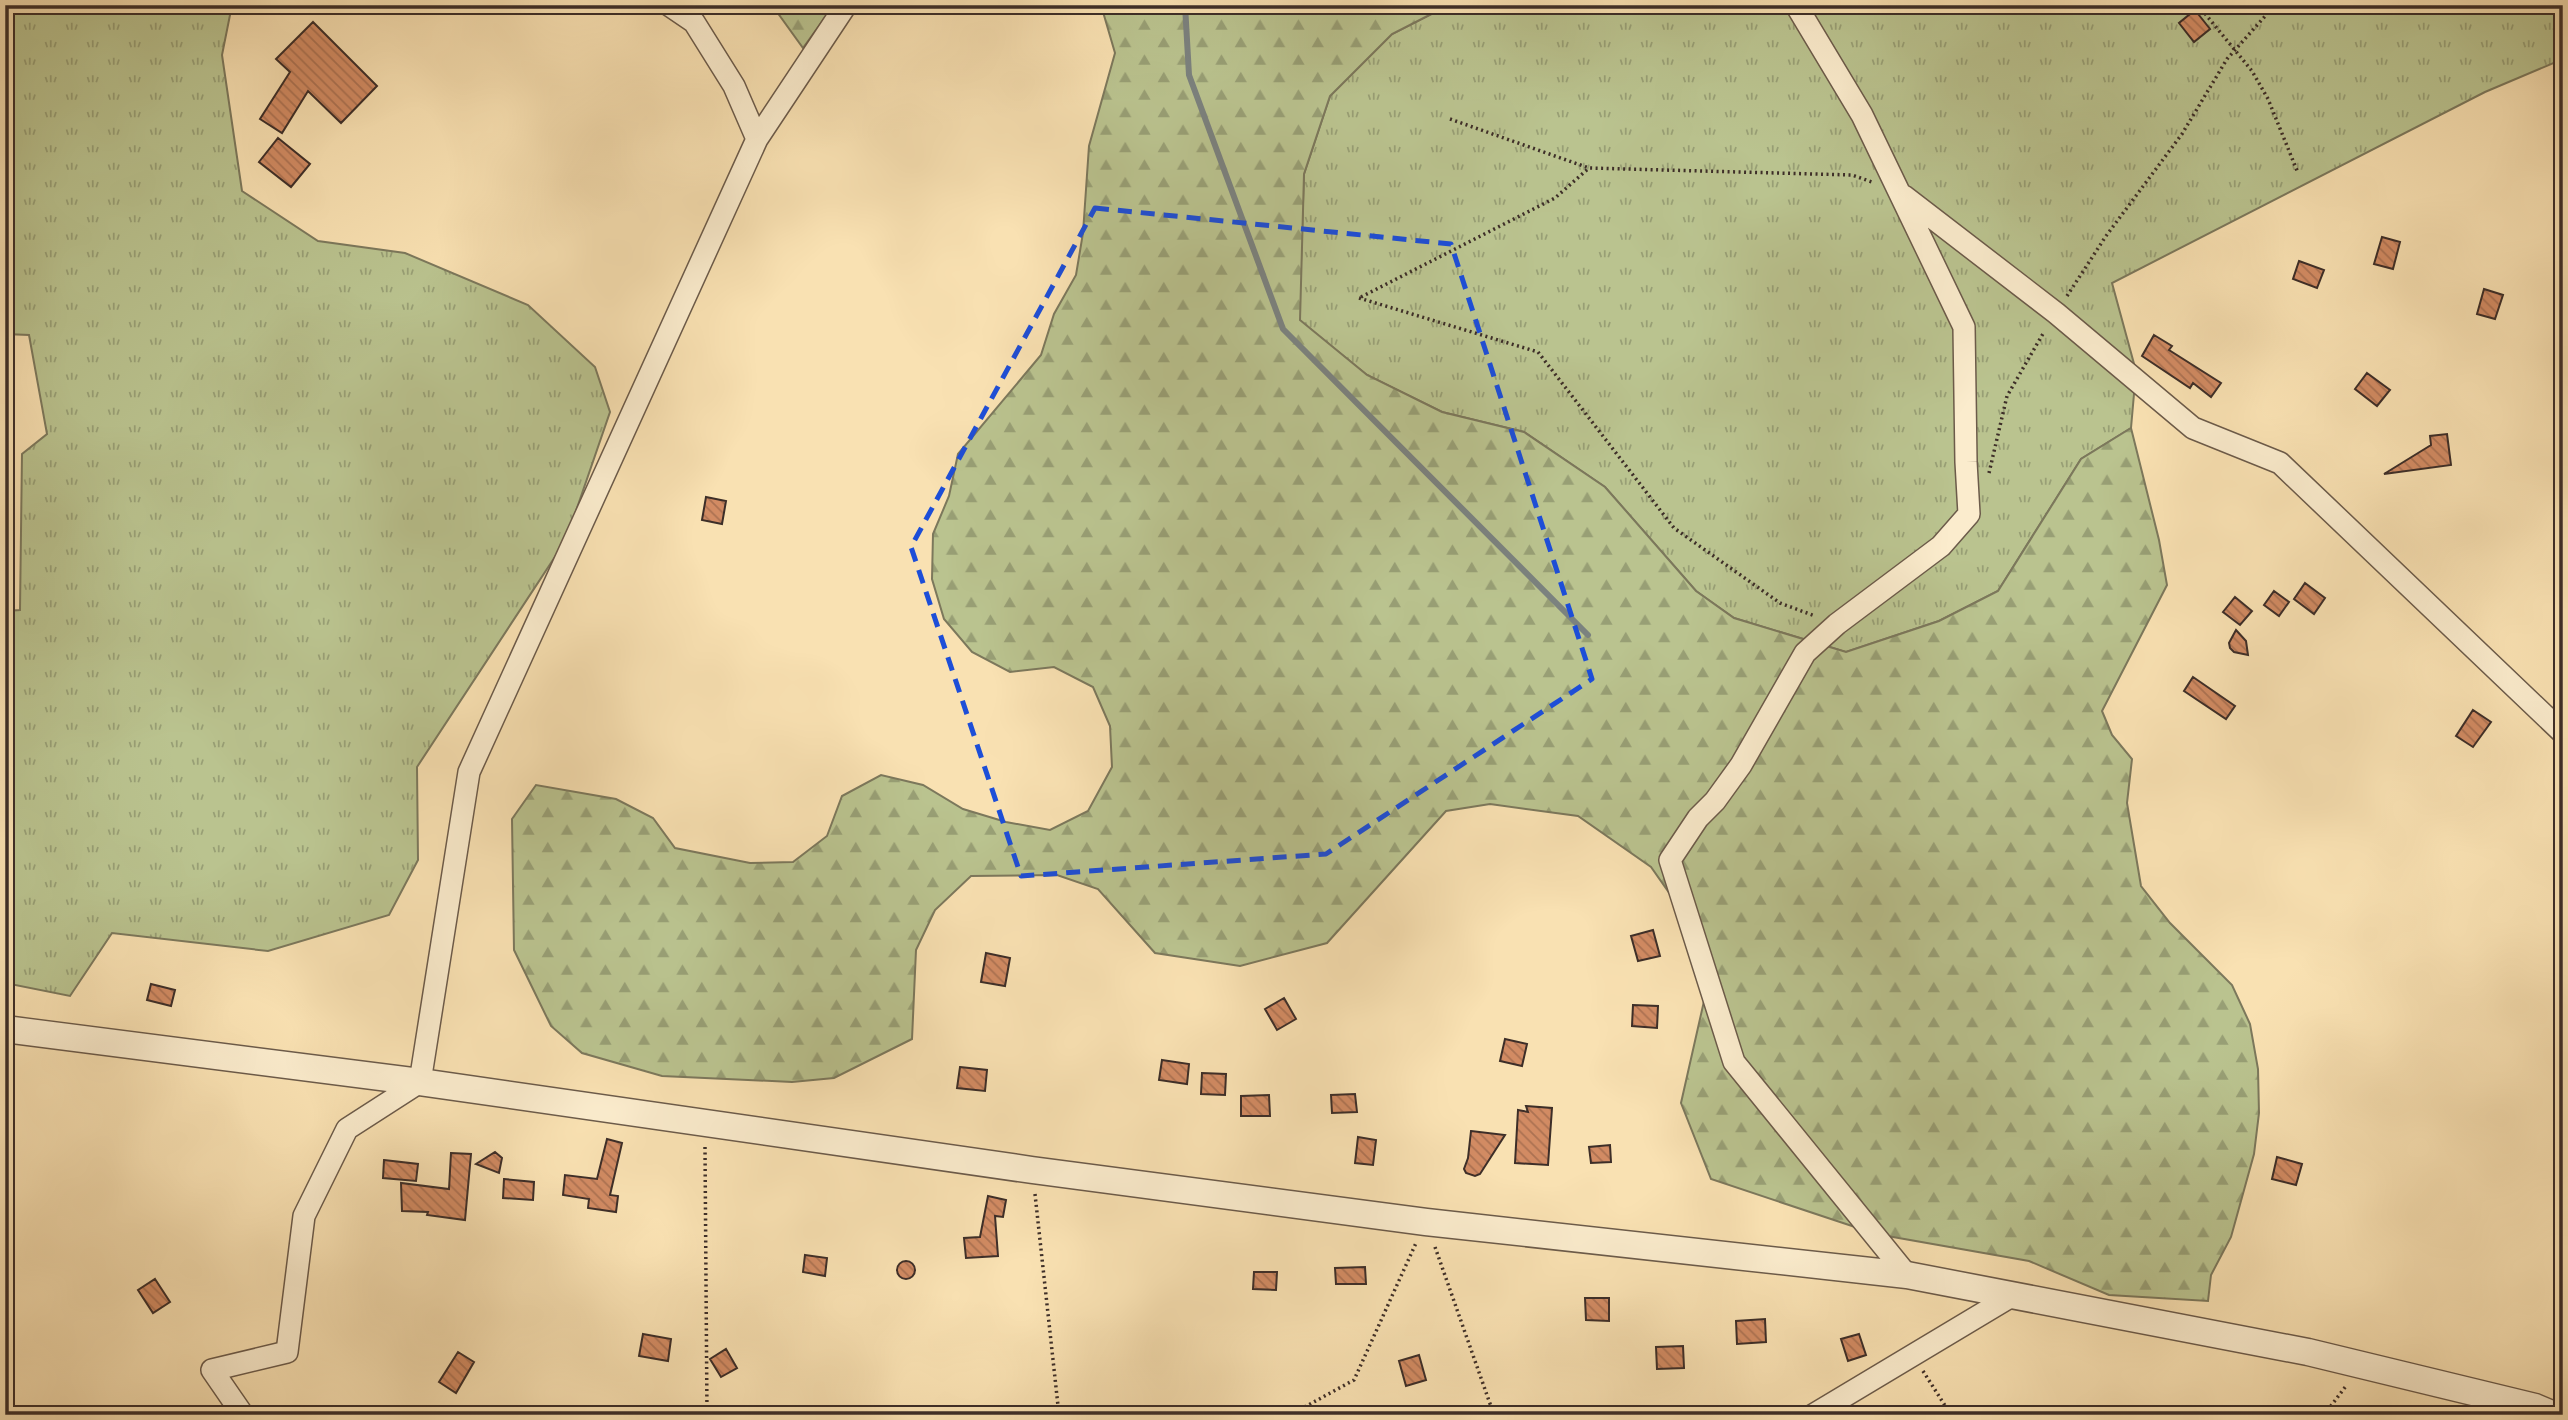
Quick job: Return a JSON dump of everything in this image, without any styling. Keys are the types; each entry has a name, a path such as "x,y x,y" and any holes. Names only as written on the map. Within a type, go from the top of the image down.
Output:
{"street":[{"path":"669,5 694,22 734,86 757,139"},
{"path":"243,1415 212,1370 287,1352 304,1216 334,1154 347,1129 420,1082 469,772 757,139 846,5"},
{"path":"1796,5 1863,115 1964,327 1969,514 1941,546 1837,624 1805,653 1741,765 1715,801 1698,818 1670,860 1734,1062 1907,1275"},
{"path":"1900,193 2056,313 2193,428 2280,463 2563,733"},
{"path":"5,1029 420,1082 1032,1170 1426,1222 1907,1275 2308,1352 2535,1407 2553,1415"},
{"path":"1813,1415 2015,1294"}],"path":[{"path":"2198,5 2252,71 2268,99 2298,173"},
{"path":"1988,478 2007,396 2056,313 2106,236 2182,134 2227,59 2275,5"},
{"path":"1450,119 1590,168 1852,175 1900,193"},
{"path":"1590,168 1555,198 1359,298 1538,352 1674,528 1780,603 1837,624"},
{"path":"705,1121 707,1415"},
{"path":"1032,1170 1059,1415"},
{"path":"1290,1415 1354,1380 1426,1222"},
{"path":"1426,1222 1494,1415"},
{"path":"1913,1355 1951,1415"},
{"path":"2324,1415 2362,1365"}],"highlighted area":[{"path":"1095,208 1451,244 1592,679 1326,854 1021,876 911,547"}],"green space":[{"path":"5,5 232,5 222,55 242,191 318,241 405,253 528,305 595,367 610,412 566,540 417,767 418,860 389,915 268,951 112,933 70,996 5,983 5,611 20,610 22,454 47,434 29,335 5,334"},
{"path":"772,5 834,5 803,48"},
{"path":"1101,5 1449,5 1392,34 1330,96 1304,174 1300,320 1367,375 1442,412 1524,432 1605,487 1696,591 1734,618 1846,652 1939,621 1998,591 2081,459 2131,428 2159,540 2167,585 2102,711 2112,735 2132,759 2127,803 2141,886 2170,923 2232,985 2250,1024 2258,1069 2259,1113 2254,1154 2231,1237 2211,1275 2208,1301 2109,1295 2029,1261 1876,1234 1711,1179 1681,1103 1709,979 1700,937 1651,867 1578,816 1490,804 1446,811 1327,943 1240,966 1155,953 1098,889 1057,875 971,876 935,910 916,950 912,1039 834,1078 792,1082 662,1076 582,1053 551,1026 514,950 512,819 536,785 616,799 653,818 675,848 750,863 793,862 827,836 842,796 881,775 923,785 963,809 1006,822 1050,830 1088,811 1112,767 1110,726 1093,687 1054,667 1010,672 972,652 944,619 932,579 933,534 949,496 958,454 1041,355 1054,314 1076,275 1083,233 1089,146 1115,53"},
{"path":"1449,5 2563,5 2563,59 2485,92 2112,283 2136,371 2131,428 2081,459 1998,591 1939,621 1846,652 1734,618 1696,591 1605,487 1524,432 1442,412 1367,375 1299,320 1304,174 1330,96 1392,34"}],"building":[{"path":"2195,10 2210,29 2194,42 2179,23"},
{"path":"313,22 377,86 341,123 308,91 282,133 260,119 290,72 276,59"},
{"path":"278,138 310,164 291,187 259,162"},
{"path":"2382,237 2400,242 2393,269 2374,264"},
{"path":"2299,261 2324,270 2317,288 2293,279"},
{"path":"2484,289 2503,295 2495,319 2477,314"},
{"path":"2154,335 2172,346 2169,350 2221,383 2211,397 2193,383 2190,388 2142,356"},
{"path":"2367,373 2390,390 2377,406 2355,389"},
{"path":"2447,434 2451,465 2384,474 2431,445 2430,436"},
{"path":"706,497 726,501 722,524 702,520"},
{"path":"2305,583 2325,598 2314,614 2294,599"},
{"path":"2274,591 2289,602 2279,616 2264,605"},
{"path":"2235,597 2252,611 2240,625 2223,612"},
{"path":"2236,630 2246,641 2248,655 2234,652 2230,648 2229,643"},
{"path":"2193,677 2235,706 2226,719 2184,691"},
{"path":"2473,710 2491,722 2473,747 2456,736"},
{"path":"1653,930 1660,956 1638,961 1631,936"},
{"path":"986,953 1010,958 1005,986 981,982"},
{"path":"151,984 175,990 171,1006 147,1000"},
{"path":"1284,998 1296,1019 1277,1030 1265,1009"},
{"path":"1633,1005 1658,1006 1657,1028 1632,1026"},
{"path":"1505,1039 1527,1044 1522,1066 1500,1061"},
{"path":"1162,1060 1189,1064 1187,1084 1159,1080"},
{"path":"960,1067 987,1070 985,1091 957,1088"},
{"path":"1202,1073 1226,1074 1225,1095 1201,1094"},
{"path":"1355,1094 1357,1112 1332,1113 1331,1095"},
{"path":"1269,1095 1270,1116 1241,1116 1241,1096"},
{"path":"1526,1106 1552,1108 1548,1165 1515,1163 1518,1110 1528,1112"},
{"path":"1471,1131 1505,1135 1480,1174 1475,1176 1466,1173 1464,1169"},
{"path":"1358,1137 1376,1140 1373,1165 1355,1163"},
{"path":"607,1139 622,1143 610,1195 618,1196 616,1212 588,1208 589,1199 563,1195 565,1175 597,1179"},
{"path":"1610,1145 1611,1162 1591,1163 1589,1147"},
{"path":"495,1152 502,1158 499,1173 476,1164"},
{"path":"451,1153 471,1154 465,1220 427,1215 428,1212 402,1211 401,1183 449,1189"},
{"path":"2277,1157 2302,1164 2296,1185 2272,1179"},
{"path":"384,1160 418,1164 416,1181 383,1178"},
{"path":"504,1179 534,1182 533,1200 503,1198"},
{"path":"988,1196 1006,1200 1003,1217 995,1216 998,1256 966,1258 964,1238 980,1237"},
{"path":"805,1255 827,1258 825,1276 803,1272"},
{"path":"902,1261 910,1261 915,1270 913,1277 902,1279 897,1274 897,1266"},
{"path":"1365,1267 1366,1284 1336,1284 1335,1268"},
{"path":"1254,1272 1277,1272 1276,1290 1253,1289"},
{"path":"155,1279 170,1302 153,1313 138,1290"},
{"path":"1585,1298 1609,1298 1609,1321 1586,1320"},
{"path":"1765,1319 1766,1342 1737,1344 1736,1321"},
{"path":"643,1334 671,1339 668,1361 639,1356"},
{"path":"1859,1334 1866,1355 1848,1361 1841,1339"},
{"path":"1683,1346 1684,1368 1657,1369 1656,1347"},
{"path":"726,1349 737,1368 721,1377 710,1359"},
{"path":"458,1352 474,1362 456,1393 439,1382"},
{"path":"1419,1355 1426,1380 1406,1386 1399,1361"}],"waterway":[{"path":"1185,5 1189,75 1283,329 1588,635"}]}
